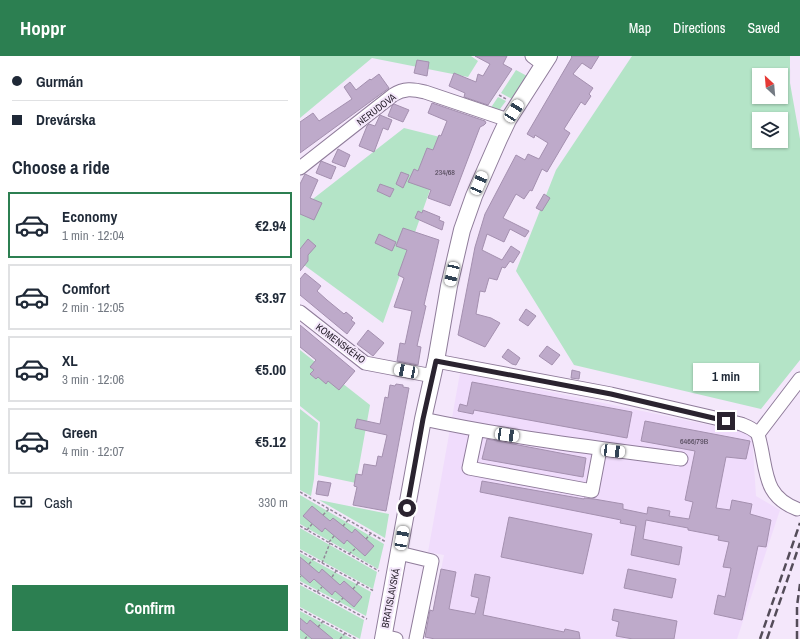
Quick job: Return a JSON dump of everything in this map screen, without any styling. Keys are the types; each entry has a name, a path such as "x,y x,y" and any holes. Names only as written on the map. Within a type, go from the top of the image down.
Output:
{"main road":[{"name":"BRATISLAVSKÁ","path":"387,638 399,553 423,419 434,369 449,286 462,230 490,158 508,120 542,59"}],"street":[{"name":"NERUDOVA","path":"300,168 393,95 404,90 416,89 508,120"},
{"name":"KOMENSKÉHO","path":"300,312 364,363 434,369 611,394 741,424 751,428 758,434"},
{"path":"797,509 788,506 778,499 771,489 767,480 758,434 800,379"},
{"path":"423,419 477,430 600,449 681,459"},
{"path":"477,430 469,468 592,491 600,449"},
{"path":"399,553 432,561 416,639"}],"path":[{"path":"300,492 386,542"},
{"path":"323,515 329,509"},
{"path":"343,526 348,520"},
{"path":"307,530 312,524"},
{"path":"300,526 379,571"},
{"path":"366,539 371,533"},
{"path":"322,563 329,543 334,536"},
{"path":"350,554 356,548"},
{"path":"300,551 374,591"},
{"path":"309,564 314,558"},
{"path":"332,577 336,571"},
{"path":"300,583 367,619"},
{"path":"353,589 359,583"},
{"path":"318,592 322,586"},
{"path":"338,603 343,598"},
{"path":"300,610 356,639"},
{"path":"318,627 323,621"},
{"path":"340,639 345,633"},
{"path":"305,639 308,635"}],"shaded area":[{"path":"460,373 752,434 756,496 780,510 737,639 427,639 444,555 428,552"}],"green space":[{"path":"300,56 471,56 478,61 468,77 372,58 300,118"},
{"path":"632,56 790,56 790,83 800,139 800,360 761,409 574,365 516,271 556,170"},
{"path":"516,70 527,76 512,99 501,93"},
{"path":"498,97 506,101 500,109 503,111 502,112 490,109"},
{"path":"404,128 448,139 383,323 300,262 300,209"},
{"path":"300,350 370,405 356,483 318,475 320,422 300,406"},
{"path":"300,409 318,423 314,479 311,496 300,490"},
{"path":"300,495 384,544 378,569 300,524"},
{"path":"319,500 389,514 385,538"},
{"path":"300,528 377,572 373,589 300,549"},
{"path":"300,553 371,592 366,616 300,581"},
{"path":"300,585 364,620 360,639 300,607"},
{"path":"300,611 352,639 301,639"}],"building":[{"path":"475,56 507,56 503,64 512,69 488,105 464,97 465,93 449,86 454,73 476,82 478,74 483,76 490,64"},
{"path":"571,56 599,56 591,69 582,63 573,74 593,88 589,94 591,96 585,105 581,102 564,129 570,133 547,172 542,169 532,191 530,190 524,199 516,194 503,218 529,231 525,237 510,229 504,242 487,234 482,250 502,260 511,246 520,252 513,263 510,261 505,268 502,267 497,280 489,278 485,292 480,291 476,314 491,318 500,323 485,347 458,335 475,247 485,214 516,155 525,160 528,154 539,159 548,143 535,135 534,138 527,134 572,57"},
{"path":"417,60 429,62 427,76 414,73"},
{"path":"379,74 389,88 300,153 300,122 313,113 319,121 352,99 344,87 350,82 356,90"},
{"path":"432,103 485,121 486,123 480,127 450,206 428,198 431,190 408,182 414,169 418,171 427,148 433,150 447,121 428,113"},
{"path":"394,104 409,110 403,122 388,116"},
{"path":"380,115 392,120 388,130 383,128 374,152 359,146 367,126 369,124 375,126"},
{"path":"338,149 350,155 345,167 332,162"},
{"path":"321,161 336,167 331,179 316,173"},
{"path":"401,172 409,175 403,188 396,184"},
{"path":"305,174 318,180 310,198 322,203 314,220 300,214 300,184"},
{"path":"380,184 394,189 390,197 377,191"},
{"path":"544,194 550,198 542,211 536,208"},
{"path":"423,210 440,217 439,220 444,222 442,230 415,218 418,211 422,213"},
{"path":"403,228 439,240 424,305 426,306 417,346 421,347 418,365 397,361 400,343 405,344 412,311 394,307 404,278 398,275 407,250 396,246"},
{"path":"379,234 396,242 392,251 375,243"},
{"path":"308,239 316,246 308,255 308,261 300,271 300,249"},
{"path":"305,273 321,286 317,291 344,314 346,312 353,318 351,320 355,323 347,334 300,295 300,279"},
{"path":"526,309 536,316 528,326 519,320"},
{"path":"300,325 355,371 339,390 328,381 326,384 318,377 316,379 310,374 314,370 310,367 316,360 300,347"},
{"path":"368,330 384,343 373,356 357,344"},
{"path":"547,346 560,355 552,365 539,356"},
{"path":"508,349 520,358 516,365 502,357"},
{"path":"572,370 580,372 579,379 571,378"},
{"path":"472,382 632,412 627,438 474,410 473,414 458,411 460,404 467,406"},
{"path":"396,384 409,388 386,511 353,505 357,487 354,486 356,474 362,475 364,464 376,466 378,456 382,457 387,435 355,428 357,419 380,424 385,397 388,398 390,385 395,386"},
{"path":"645,421 750,441 746,459 726,457 716,508 730,510 732,500 752,504 750,514 771,520 766,547 758,546 742,620 714,614 718,595 725,597 731,568 723,567 729,542 718,540 719,536 646,520 643,539 682,547 679,565 631,555 636,526 620,523 621,520 480,492 482,481 584,499 594,499 623,504 623,509 647,514 648,507 670,511 669,516 689,519 693,502 685,500 695,451 641,441"},
{"path":"487,439 586,458 583,477 482,459"},
{"path":"318,481 331,483 328,496 316,494"},
{"path":"312,506 330,521 333,518 352,533 355,529 374,546 365,556 347,540 344,544 325,528 322,532 303,516"},
{"path":"509,517 592,534 583,574 501,557"},
{"path":"300,557 319,573 322,569 340,585 344,581 362,597 354,607 335,591 332,595 314,579 310,583 300,574"},
{"path":"441,569 456,572 449,609 475,614 479,598 471,596 475,574 490,577 483,615 564,632 565,629 579,632 580,639 435,639 425,637 430,610 433,611"},
{"path":"628,569 676,579 672,598 624,588"},
{"path":"614,609 677,621 674,639 633,639 616,636 619,622 612,620"},
{"path":"300,618 307,624 310,620 333,639 312,639 300,629"}],"railway":[{"path":"760,639 800,523"},
{"path":"767,639 800,543"},
{"path":"797,639 797,606 800,584"}],"route":[{"path":"407,508 423,419 436,361 611,394 726,421"}]}
